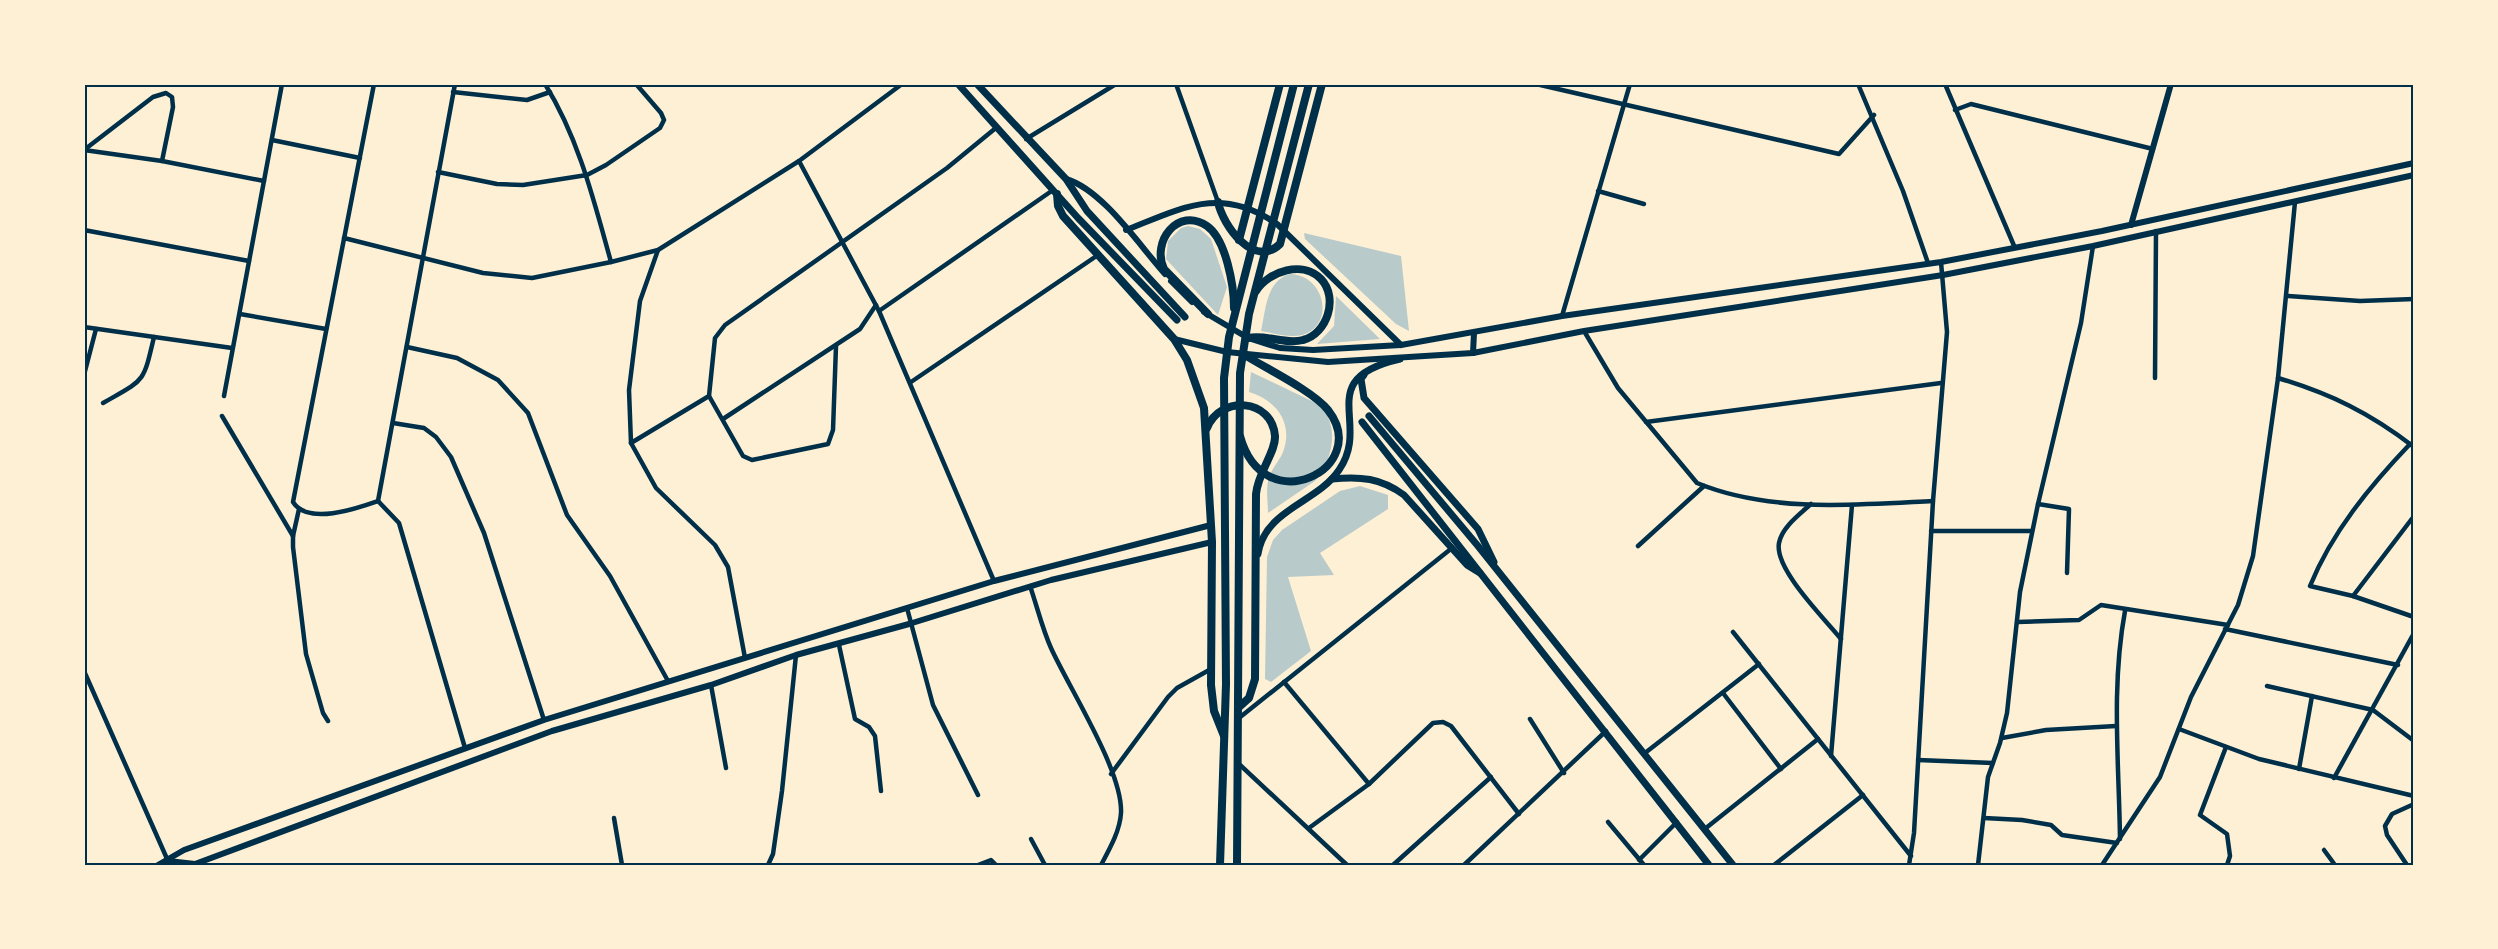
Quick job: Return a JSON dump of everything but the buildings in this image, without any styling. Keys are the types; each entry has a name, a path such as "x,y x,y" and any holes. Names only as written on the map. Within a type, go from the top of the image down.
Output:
{"main road":[{"path":"958,84 1055,192 1177,320"},
{"path":"977,84 1026,139 1066,179 1087,211 1185,317"},
{"path":"1239,240 1280,84"},
{"path":"1220,865 1226,739 1227,538 1223,403 1226,358 1294,84"},
{"path":"1237,865 1238,427 1241,364 1254,295 1309,84"},
{"path":"1218,202 1224,222 1239,240 1251,247 1268,251 1280,244 1322,84"},
{"path":"982,109 993,102"},
{"path":"1055,192 1063,216 1174,339 1187,360 1198,387 1204,408 1212,542 1211,669 1214,711 1226,739"},
{"path":"1208,314 1164,269 1159,251 1166,233 1189,220 1207,226 1220,244 1231,280 1234,319"},
{"path":"1248,338 1264,336 1295,342 1318,333 1328,314 1326,285 1316,275 1308,272 1285,270 1264,282 1254,295"},
{"path":"1238,427 1245,450 1263,471 1279,481 1304,482 1325,469 1336,447 1335,422 1320,402 1243,354"},
{"path":"1254,580 1259,546 1268,529 1332,479 1342,467 1348,450 1348,396 1358,379 1370,369 1400,359"},
{"path":"1370,369 1361,379 1364,398 1478,529 1497,570"},
{"path":"1206,431 1211,419 1220,410 1239,404 1258,409 1267,417 1273,429 1273,448 1260,473 1256,494 1255,679 1249,698 1239,707"},
{"path":"1369,416 1646,753 1733,865"},
{"path":"1362,422 1709,865"},
{"path":"1332,479 1371,478 1394,488 1467,565 1488,580"},
{"path":"1598,721 1611,711"}],"street":[{"path":"224,396 282,84"},
{"path":"374,84 293,502 300,509 334,516 378,501"},
{"path":"378,501 455,84"},
{"path":"545,84 587,175 611,262"},
{"path":"438,172 497,184 524,185 587,175 606,165 660,128 664,120 661,113 636,84"},
{"path":"344,238 483,273 532,278 658,250 799,161 902,84"},
{"path":"1026,139 1116,84"},
{"path":"1176,84 1218,202"},
{"path":"1536,84 1839,154 1874,115"},
{"path":"1562,316 1630,84"},
{"path":"1858,84 1874,115 1928,263"},
{"path":"1945,84 2016,248"},
{"path":"2131,225 2171,84"},
{"path":"453,92 526,100 550,92"},
{"path":"84,150 153,97 166,93 172,97 173,107 162,161"},
{"path":"1955,110 1971,104 2153,149"},
{"path":"836,346 833,430 828,444 752,460 743,456 709,396 715,338 725,325 947,168 997,127"},
{"path":"272,140 360,159"},
{"path":"84,150 162,161 264,181"},
{"path":"799,161 879,311 994,581"},
{"path":"1066,179 1081,184 1097,195 1184,295 1208,314 1248,338 1294,349 1401,345 1562,316 1941,262 2131,225 2414,163"},
{"path":"1174,339 1198,347 1243,354 1328,362 1400,359 1473,352 1584,331 1943,275 2093,246 2414,175"},
{"path":"1598,191 1644,204"},
{"path":"879,311 1055,192"},
{"path":"1126,230 1191,205 1218,202 1248,208 1268,218 1285,232 1401,345"},
{"path":"2102,865 2160,777 2191,697 2238,605 2253,556 2288,296 2295,202"},
{"path":"84,230 249,261"},
{"path":"2155,378 2156,231"},
{"path":"1978,865 1988,777 2002,738 2007,713 2017,622 2032,531 2081,323 2093,246"},
{"path":"658,250 640,302 629,390 631,442 656,488 714,545 728,567 745,658"},
{"path":"911,382 1099,255"},
{"path":"1909,865 1918,760 1941,383 1947,332 1941,262"},
{"path":"2288,296 2360,301 2414,299"},
{"path":"723,418 860,329 876,305"},
{"path":"240,314 326,329"},
{"path":"84,327 232,348"},
{"path":"84,375 96,328"},
{"path":"1584,331 1618,388 1697,483 1777,502 1852,505 1933,501"},
{"path":"1473,352 1474,333"},
{"path":"103,403 145,376 154,337"},
{"path":"407,347 457,358 498,380 528,413 567,515 610,576 668,681"},
{"path":"2278,378 2319,390 2360,409 2412,445 2378,477 2323,553 2310,586 2353,596 2414,617"},
{"path":"1646,422 1941,383"},
{"path":"631,442 709,396"},
{"path":"222,416 293,536"},
{"path":"393,423 424,428 436,437 451,457 484,533 544,720"},
{"path":"1638,546 1704,486"},
{"path":"378,501 399,523 465,748"},
{"path":"1810,504 1783,531 1778,544 1780,557 1789,575 1841,639"},
{"path":"2038,504 2069,509 2067,573"},
{"path":"1831,756 1852,505"},
{"path":"300,509 293,536 306,654 323,713 328,721"},
{"path":"2353,596 2414,516"},
{"path":"158,865 184,850 544,720 994,581 1211,525"},
{"path":"1931,531 2032,531"},
{"path":"1159,539 1162,553"},
{"path":"168,861 195,864 552,731 711,685 796,655 838,645 1030,586 1212,542"},
{"path":"1239,718 1452,548"},
{"path":"1030,586 1050,646 1098,740 1119,798 1121,814 1110,848 1101,865"},
{"path":"2017,622 2079,620 2101,606 2227,627 2398,665"},
{"path":"907,608 909,624 933,705 978,795"},
{"path":"2118,841 2116,726 2118,646 2125,611"},
{"path":"1733,632 1911,856"},
{"path":"2334,778 2414,633"},
{"path":"838,645 855,719 868,727 875,736 881,791"},
{"path":"768,865 773,854 782,791 796,655"},
{"path":"1646,753 1759,664"},
{"path":"1111,774 1168,696 1187,681 1211,669"},
{"path":"84,672 168,861"},
{"path":"1284,682 1369,784"},
{"path":"711,685 726,768"},
{"path":"2267,686 2373,710 2414,741"},
{"path":"1723,693 1781,769"},
{"path":"2298,769 2312,696"},
{"path":"1530,719 1564,773"},
{"path":"1309,828 1369,784 1434,723 1443,722 1451,726 1520,814"},
{"path":"2002,738 2046,730 2116,726"},
{"path":"2179,729 2226,747 2298,769 2414,796"},
{"path":"1464,865 1606,731"},
{"path":"1706,828 1818,739"},
{"path":"2226,747 2200,815 2227,834 2230,856 2227,865"},
{"path":"1918,760 1993,763"},
{"path":"1238,763 1347,865"},
{"path":"1393,865 1491,777"},
{"path":"1774,865 1863,795"},
{"path":"2407,865 2387,835 2385,826 2392,814 2414,804"},
{"path":"614,818 622,865"},
{"path":"1984,818 2022,820 2051,825 2062,835 2118,841"},
{"path":"1608,822 1644,865"},
{"path":"1639,860 1677,822"},
{"path":"1031,839 1046,865"},
{"path":"2324,850 2335,865"},
{"path":"978,865 991,861 996,865"}],"shaded area":[{"path":"1188,226 1200,229 1211,239 1227,287 1218,315 1166,259 1168,241 1181,228"},
{"path":"1304,233 1401,256 1409,331 1396,324 1305,239"},
{"path":"1290,274 1302,276 1318,291 1322,301 1319,321 1313,330 1297,336 1261,331 1268,297 1272,289 1282,278"},
{"path":"1336,296 1380,339 1317,344 1334,326"},
{"path":"1251,372 1318,404 1330,422 1332,432 1330,453 1315,481 1268,513 1268,481 1283,452 1286,432 1284,422 1275,407 1249,392"},
{"path":"1360,486 1388,495 1388,509 1320,553 1334,575 1288,577 1311,651 1271,682 1265,679 1267,557 1273,540 1282,530 1340,491"}]}
